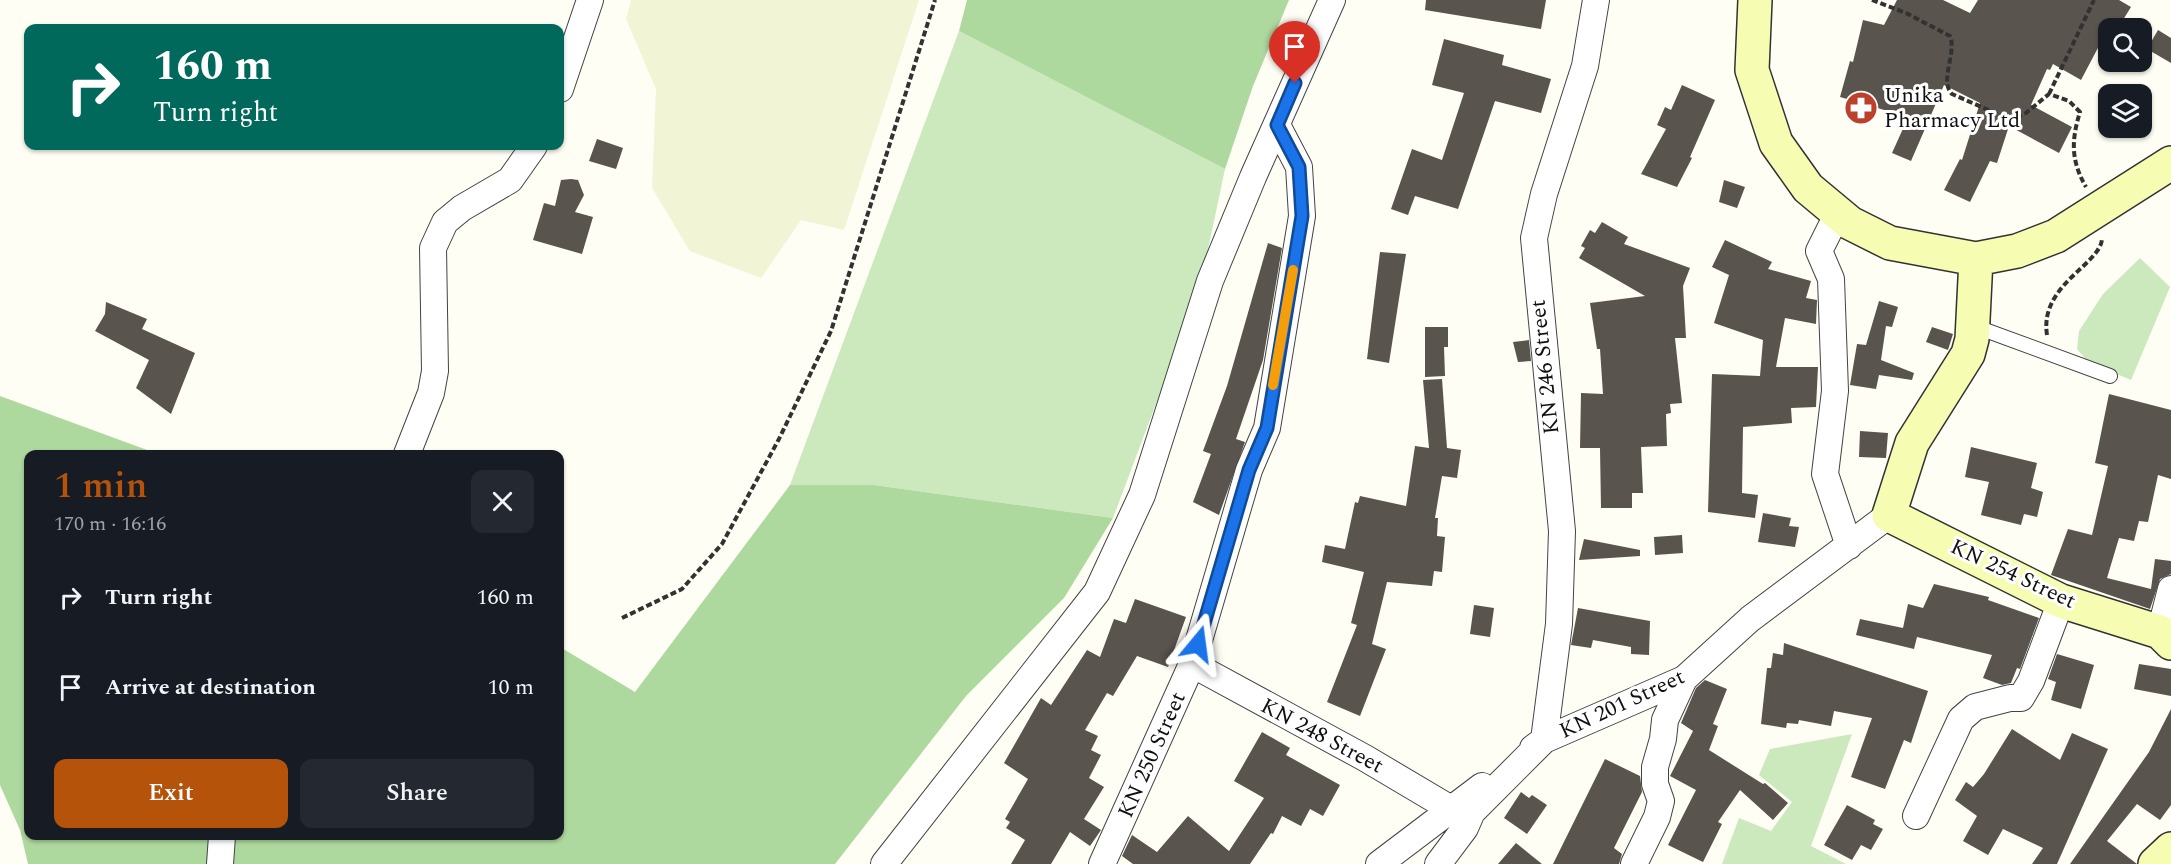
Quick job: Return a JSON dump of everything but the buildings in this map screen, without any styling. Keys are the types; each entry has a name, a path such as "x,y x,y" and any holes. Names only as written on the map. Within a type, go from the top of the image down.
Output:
{"main road":[{"path":"1755,0 1752,70 1776,143 1808,188 1850,223 1890,243 1976,259 2017,251 2056,236 2171,163"},
{"path":"1889,515 1912,443 1968,354 1972,339 1976,259"},
{"name":"KN 254 Street","path":"1889,515 2061,601 2166,638"}],"street":[{"path":"564,77 590,0"},
{"path":"884,864 1097,592 1142,495 1210,281 1332,0"},
{"name":"KN 246 Street","path":"1544,740 1559,624 1562,531 1534,238 1544,194 1585,66 1596,0"},
{"name":"KN 250 Street","path":"1102,864 1192,664 1249,470 1267,428 1302,216 1299,167 1277,125"},
{"path":"409,450 431,393 435,371 433,248 445,222 462,208 510,180 531,150"},
{"path":"1838,213 1820,251 1831,279 1835,391 1825,474 1849,546"},
{"name":"KN 201 Street","path":"1379,864 1462,811 1544,740 1684,679 1750,620 1889,515"},
{"path":"2166,638 2171,589"},
{"path":"1916,816 1961,719 1976,707 2010,698 2021,698 2031,681 2061,601"},
{"name":"KN 248 Street","path":"1192,664 1462,811"},
{"path":"1634,864 1657,818 1660,801 1655,784 1654,768 1663,739 1665,720 1684,679"},
{"path":"1438,864 1465,828 1462,811"},
{"path":"220,864 222,840"}],"lane":[{"path":"1972,325 2110,376"}],"path":[{"path":"622,618 682,589 722,544 779,439 831,331 936,0"},
{"path":"1872,0 1906,13 1950,36 1952,51 1947,85 1952,94 2012,120 2026,113 2049,94 2094,0"},
{"path":"2049,94 2069,101 2080,112 2072,143 2073,158 2099,208 2101,246 2056,295 2049,312 2046,330 2048,342 2057,357"}],"green space":[{"path":"631,0 919,0 844,230 801,220 761,278 690,251 652,188 656,89 626,19"},
{"path":"967,0 1289,0 1253,86 1225,169 959,31"},
{"path":"959,31 1225,169 1200,287 1113,518 874,485 790,485"},
{"path":"2140,258 2170,287 2131,380 2088,362 2077,349 2079,331 2103,294"},
{"path":"0,396 147,450 24,450 24,840 564,840 564,649 635,692 790,485 874,485 1113,518 1064,598 966,696 835,864 28,864 20,830 0,785"},
{"path":"1852,734 1811,846 1846,864 1722,864 1739,818 1771,831 1792,802 1759,775 1770,749"}],"slow traffic":[{"path":"1273,385 1293,270"}],"place":[{"name":"Unika Pharmacy Ltd","path":"1861,108"}],"route":[{"path":"1198,644 1249,470 1267,428 1302,216 1299,167 1277,125 1295,83"}]}
